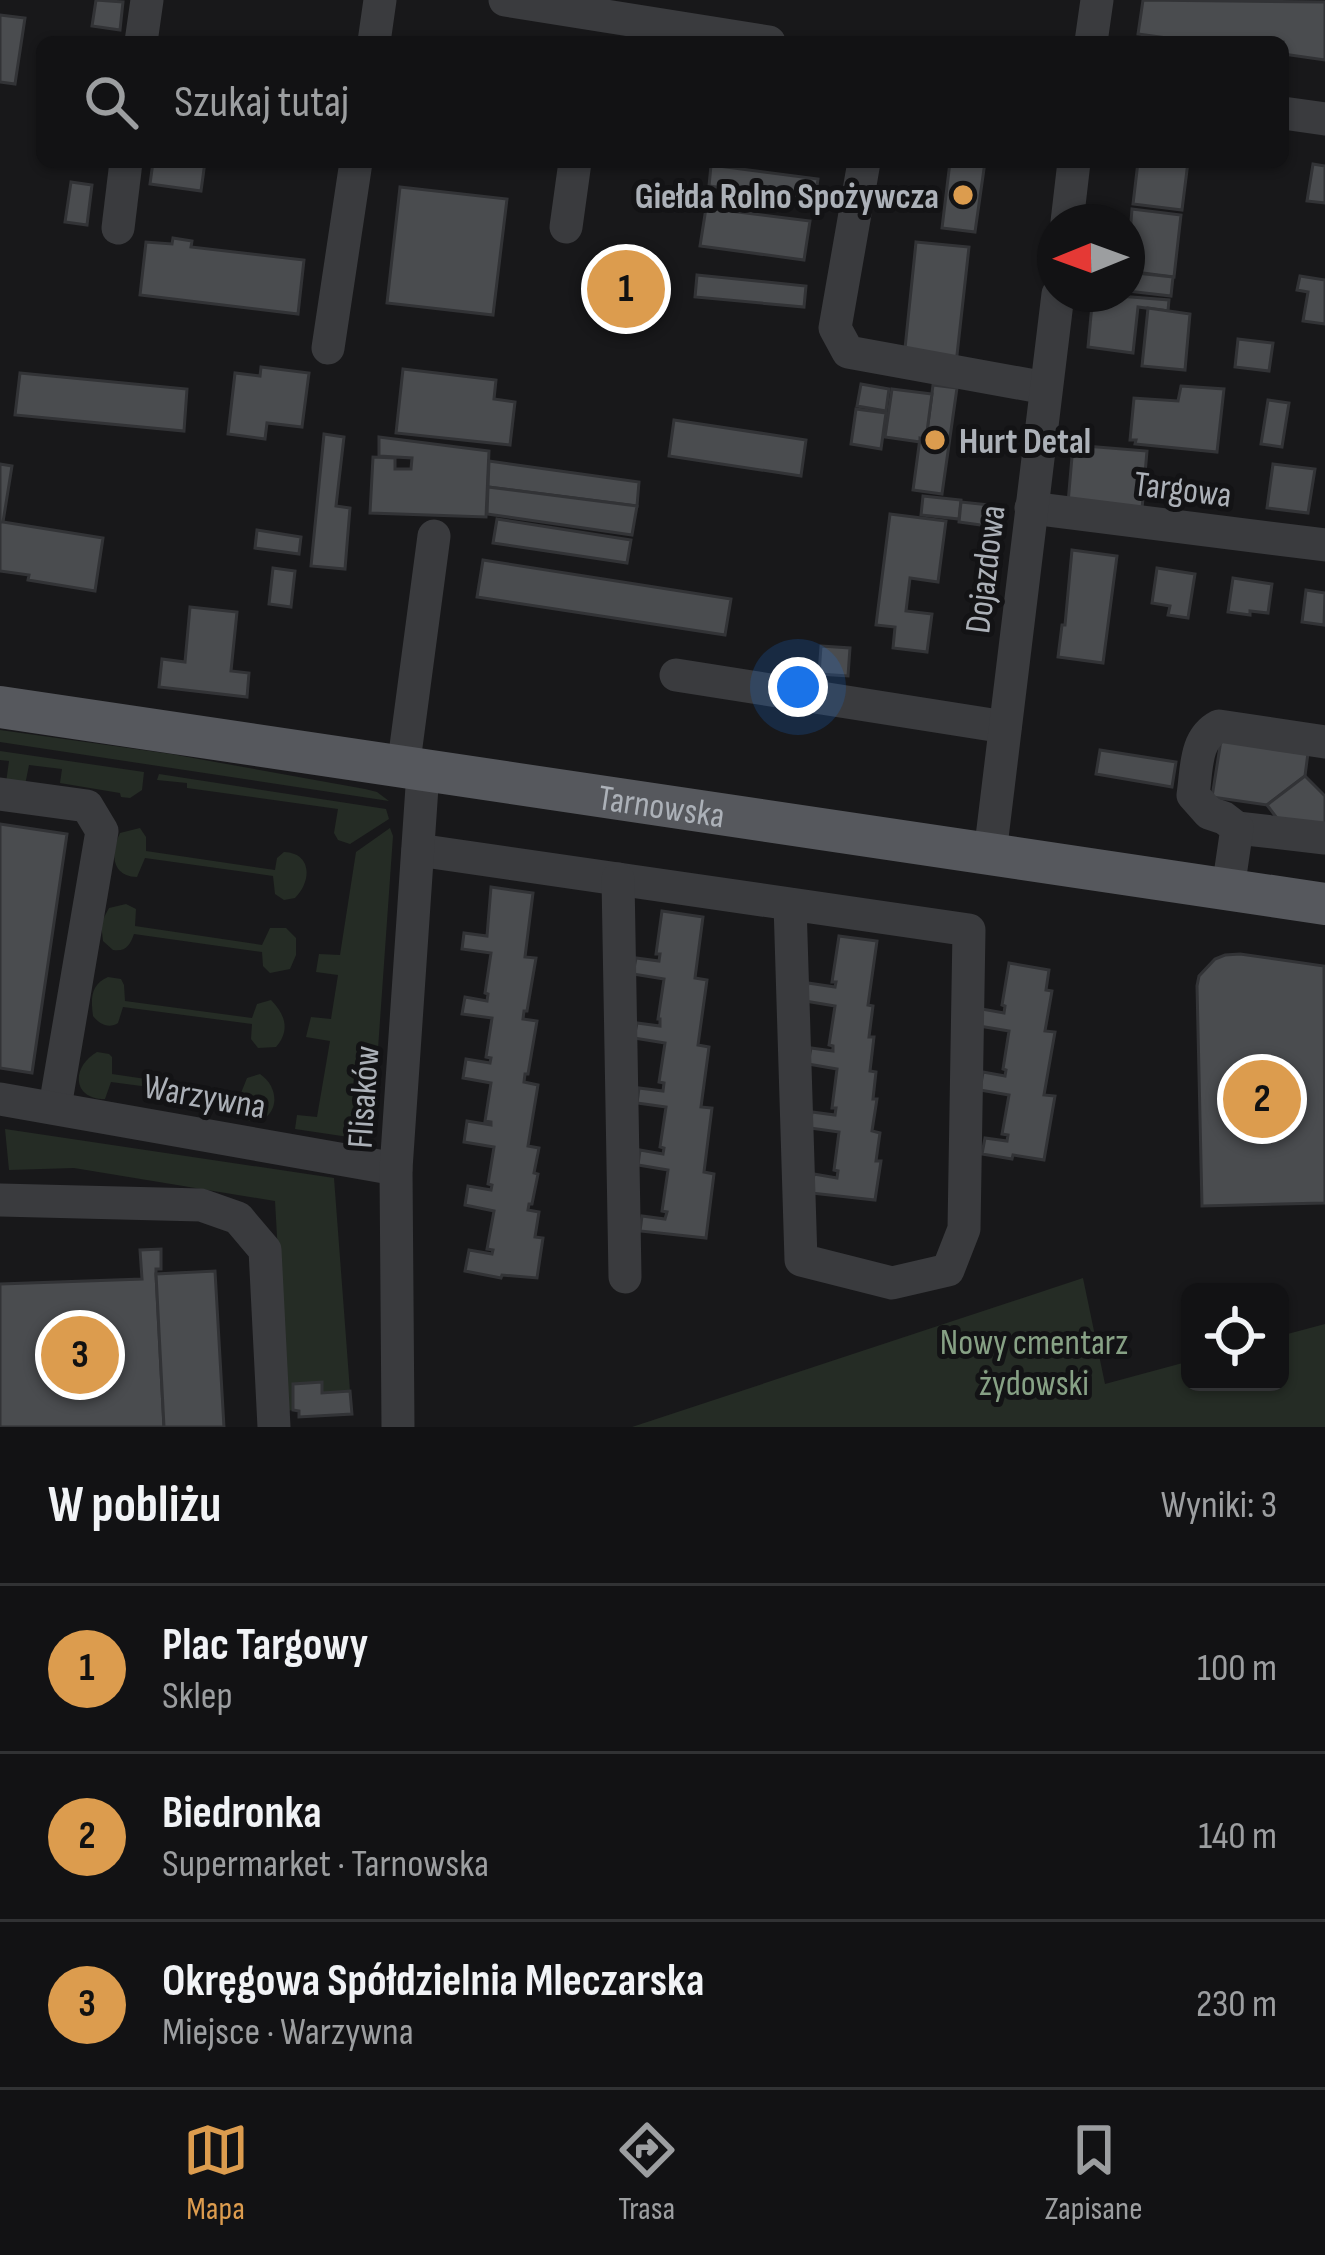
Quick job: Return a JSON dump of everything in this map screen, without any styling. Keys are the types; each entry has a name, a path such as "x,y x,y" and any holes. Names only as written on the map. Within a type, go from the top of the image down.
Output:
{"main road":[{"name":"Tarnowska","path":"0,707 1325,904"}],"street":[{"path":"142,36 147,0"},
{"path":"375,36 380,0"},
{"path":"505,0 592,28 693,36"},
{"path":"1091,36 1096,0"},
{"path":"1289,113 1325,119"},
{"path":"118,228 125,168"},
{"path":"328,348 355,168"},
{"path":"566,227 573,168"},
{"path":"863,168 835,328 848,352 1046,388"},
{"path":"1069,204 1073,168"},
{"name":"Dojazdowa","path":"990,854 1056,312"},
{"name":"Targowa","path":"1030,508 1325,545"},
{"name":"Flisaków","path":"398,1427 396,1169 418,850 413,770 434,536"},
{"path":"676,675 1005,728"},
{"path":"1325,742 1219,726 1207,732 1200,745 1193,795 1208,813 1237,828 1325,838"},
{"path":"0,794 87,806 102,831 55,1107"},
{"path":"1228,889 1237,828"},
{"path":"418,850 618,879 969,930 964,1228 948,1270 892,1283 801,1260 790,904"},
{"path":"618,879 625,1277"},
{"name":"Warzywna","path":"0,1100 396,1169"},
{"path":"0,1199 201,1205 238,1218 265,1250 274,1427"}],"green space":[{"path":"0,730 365,789 389,801 0,742"},
{"path":"0,751 144,772 142,790 130,798 121,797 120,793 60,783 62,769 29,765 25,785 6,783 9,761 0,760"},
{"path":"159,774 386,809 389,819 350,844 334,833 338,809 187,788 187,783 157,780"},
{"path":"140,828 146,851 275,870 277,858 284,852 293,854 304,863 304,884 295,898 284,900 275,894 273,876 145,858 137,877 128,876 117,867 115,847 120,833"},
{"path":"390,828 372,1134 362,1139 295,1129 297,1115 317,1117 330,1041 306,1037 311,1017 331,1019 338,975 316,972 319,954 340,955 356,852"},
{"path":"126,904 136,909 135,926 262,945 270,928 286,928 296,938 296,955 290,969 270,973 263,966 262,952 134,934 127,947 113,950 103,941 101,923 109,908"},
{"path":"108,977 121,979 125,1001 252,1018 257,1004 271,1000 285,1029 276,1047 258,1048 251,1039 252,1024 123,1007 118,1023 104,1025 93,1016 92,998 98,984"},
{"path":"97,1052 112,1057 112,1074 241,1093 247,1078 260,1074 273,1089 273,1106 264,1119 244,1120 240,1099 111,1082 105,1099 94,1098 79,1081 83,1065"},
{"path":"5,1129 334,1178 350,1391 322,1393 321,1382 294,1384 293,1410 287,1411 275,1201 74,1168 9,1170"},
{"name":"Nowy cmentarz żydowski","path":"1083,1278 1105,1384 1181,1363 1181,1391 1289,1391 1289,1334 1325,1324 1325,1427 632,1427"}],"building":[{"path":"96,0 123,2 120,30 92,26"},
{"path":"1143,0 1325,2 1325,60 1289,55 1289,36 1138,34"},
{"path":"0,15 25,18 15,84 0,82"},
{"path":"1313,164 1325,166 1325,203 1307,201"},
{"path":"152,168 204,168 201,191 150,184"},
{"path":"711,168 818,179 815,200 709,186"},
{"name":"Giełda Rolno Spożywcza","path":"949,168 984,168 975,232 942,228"},
{"path":"1137,168 1187,168 1182,210 1133,204"},
{"path":"71,182 92,185 87,225 65,222"},
{"path":"400,187 507,199 493,315 387,303"},
{"path":"706,208 810,221 804,260 700,246"},
{"path":"1145,211 1181,215 1174,277 1145,273"},
{"path":"173,238 192,241 191,247 304,260 298,314 140,295 146,242 172,244"},
{"path":"916,242 969,247 956,364 904,358"},
{"path":"1145,274 1173,277 1171,296 1145,293"},
{"path":"697,275 806,286 804,307 695,297"},
{"path":"1300,276 1325,280 1325,324 1303,321 1308,292 1297,290"},
{"path":"1145,298 1169,300 1168,311 1145,308"},
{"path":"1148,308 1190,314 1185,370 1142,366"},
{"path":"1091,312 1137,312 1133,353 1088,347"},
{"path":"1238,339 1273,343 1269,371 1235,367"},
{"path":"261,367 309,373 302,427 267,423 265,439 228,434 235,373 260,376"},
{"path":"403,369 496,380 494,399 515,402 510,445 396,433"},
{"path":"20,373 187,389 184,431 15,415"},
{"path":"861,384 889,389 886,411 857,406"},
{"name":"Hurt Detal","path":"933,385 957,388 942,494 913,490"},
{"path":"1181,386 1224,389 1217,452 1130,440 1134,398 1178,401"},
{"path":"892,389 932,394 926,439 885,437"},
{"path":"1268,400 1289,403 1282,447 1261,444"},
{"path":"856,409 886,413 881,449 851,444"},
{"path":"674,420 806,440 801,476 669,456"},
{"path":"324,434 344,437 336,506 350,508 345,569 311,566"},
{"path":"379,437 489,451 486,517 370,513 373,457 395,458 395,469 411,469 412,458 379,456"},
{"path":"1073,445 1147,451 1142,509 1068,503"},
{"path":"489,461 639,482 637,506 488,487"},
{"path":"0,464 12,466 3,522 103,538 95,591 0,571"},
{"path":"1273,464 1315,469 1308,513 1267,508"},
{"path":"488,487 637,506 632,535 487,514"},
{"path":"923,496 961,500 959,519 921,515"},
{"path":"961,502 990,505 988,526 959,522"},
{"path":"890,514 946,521 938,582 910,578 906,611 932,614 927,652 893,648 895,627 876,625"},
{"path":"497,519 631,540 627,563 493,543"},
{"path":"257,530 301,537 299,554 255,548"},
{"path":"1072,550 1117,556 1103,663 1058,657"},
{"path":"483,560 731,599 725,635 477,597"},
{"path":"273,568 295,571 291,607 269,604"},
{"path":"1157,568 1195,574 1188,618 1168,615 1170,606 1152,603"},
{"path":"1233,578 1272,584 1268,613 1228,612"},
{"path":"1306,590 1325,593 1324,625 1302,622"},
{"path":"190,607 237,612 231,671 249,673 247,697 159,687 162,659 185,662"},
{"path":"821,646 850,648 848,676 819,674"},
{"path":"1221,740 1308,753 1305,776 1267,805 1212,797"},
{"path":"1100,750 1176,762 1172,787 1096,774"},
{"path":"1305,776 1325,796 1325,827 1299,847 1267,805"},
{"path":"0,824 67,834 32,1073 0,1068"},
{"path":"491,887 533,893 525,957 536,958 523,1019 537,1021 524,1082 538,1085 528,1146 539,1148 528,1210 539,1212 535,1237 543,1238 537,1278 465,1271 469,1250 492,1254 493,1250 487,1249 494,1211 465,1205 468,1186 491,1190 494,1147 464,1142 467,1121 491,1125 485,1121 491,1083 463,1078 466,1059 490,1063 491,1058 486,1057 492,1018 462,1014 465,997 487,1001 491,953 462,949 464,933 487,936"},
{"path":"662,911 703,917 695,978 707,980 698,1045 709,1047 701,1107 712,1108 704,1172 714,1174 706,1238 640,1231 642,1216 665,1219 667,1212 662,1211 668,1170 638,1165 640,1150 663,1154 666,1107 637,1103 639,1088 663,1091 664,1083 659,1082 665,1043 634,1038 637,1023 660,1026 664,979 633,974 636,958 659,961"},
{"path":"839,936 877,941 868,1005 873,1006 870,1071 876,1072 873,1099 877,1099 872,1131 880,1133 875,1200 811,1193 814,1174 837,1178 839,1132 810,1128 812,1112 835,1115 837,1069 808,1064 811,1048 833,1051 829,1045 835,1006 805,1001 808,983 835,987"},
{"path":"1240,954 1324,966 1325,1203 1202,1206 1197,986 1199,976 1215,959"},
{"path":"1009,963 1049,970 1046,990 1052,991 1045,1031 1055,1032 1044,1095 1055,1096 1044,1160 982,1154 985,1138 1007,1141 1008,1135 1002,1134 1009,1095 980,1090 983,1072 1005,1076 1009,1031 979,1026 982,1009 1004,1013"},
{"path":"161,1249 161,1269 156,1274 164,1427 0,1427 0,1284 142,1279 140,1250"},
{"path":"215,1271 224,1427 164,1427 156,1274"},
{"path":"322,1382 322,1393 350,1391 352,1414 299,1417 299,1411 293,1410 293,1384"}],"place":[{"name":"Giełda Rolno Spożywcza","path":"963,195"},
{"name":"Plac Targowy","path":"626,289"},
{"name":"Hurt Detal","path":"935,440"},
{"name":"Biedronka","path":"1262,1099"},
{"name":"Okręgowa Spółdzielnia Mleczarska","path":"80,1355"}]}
